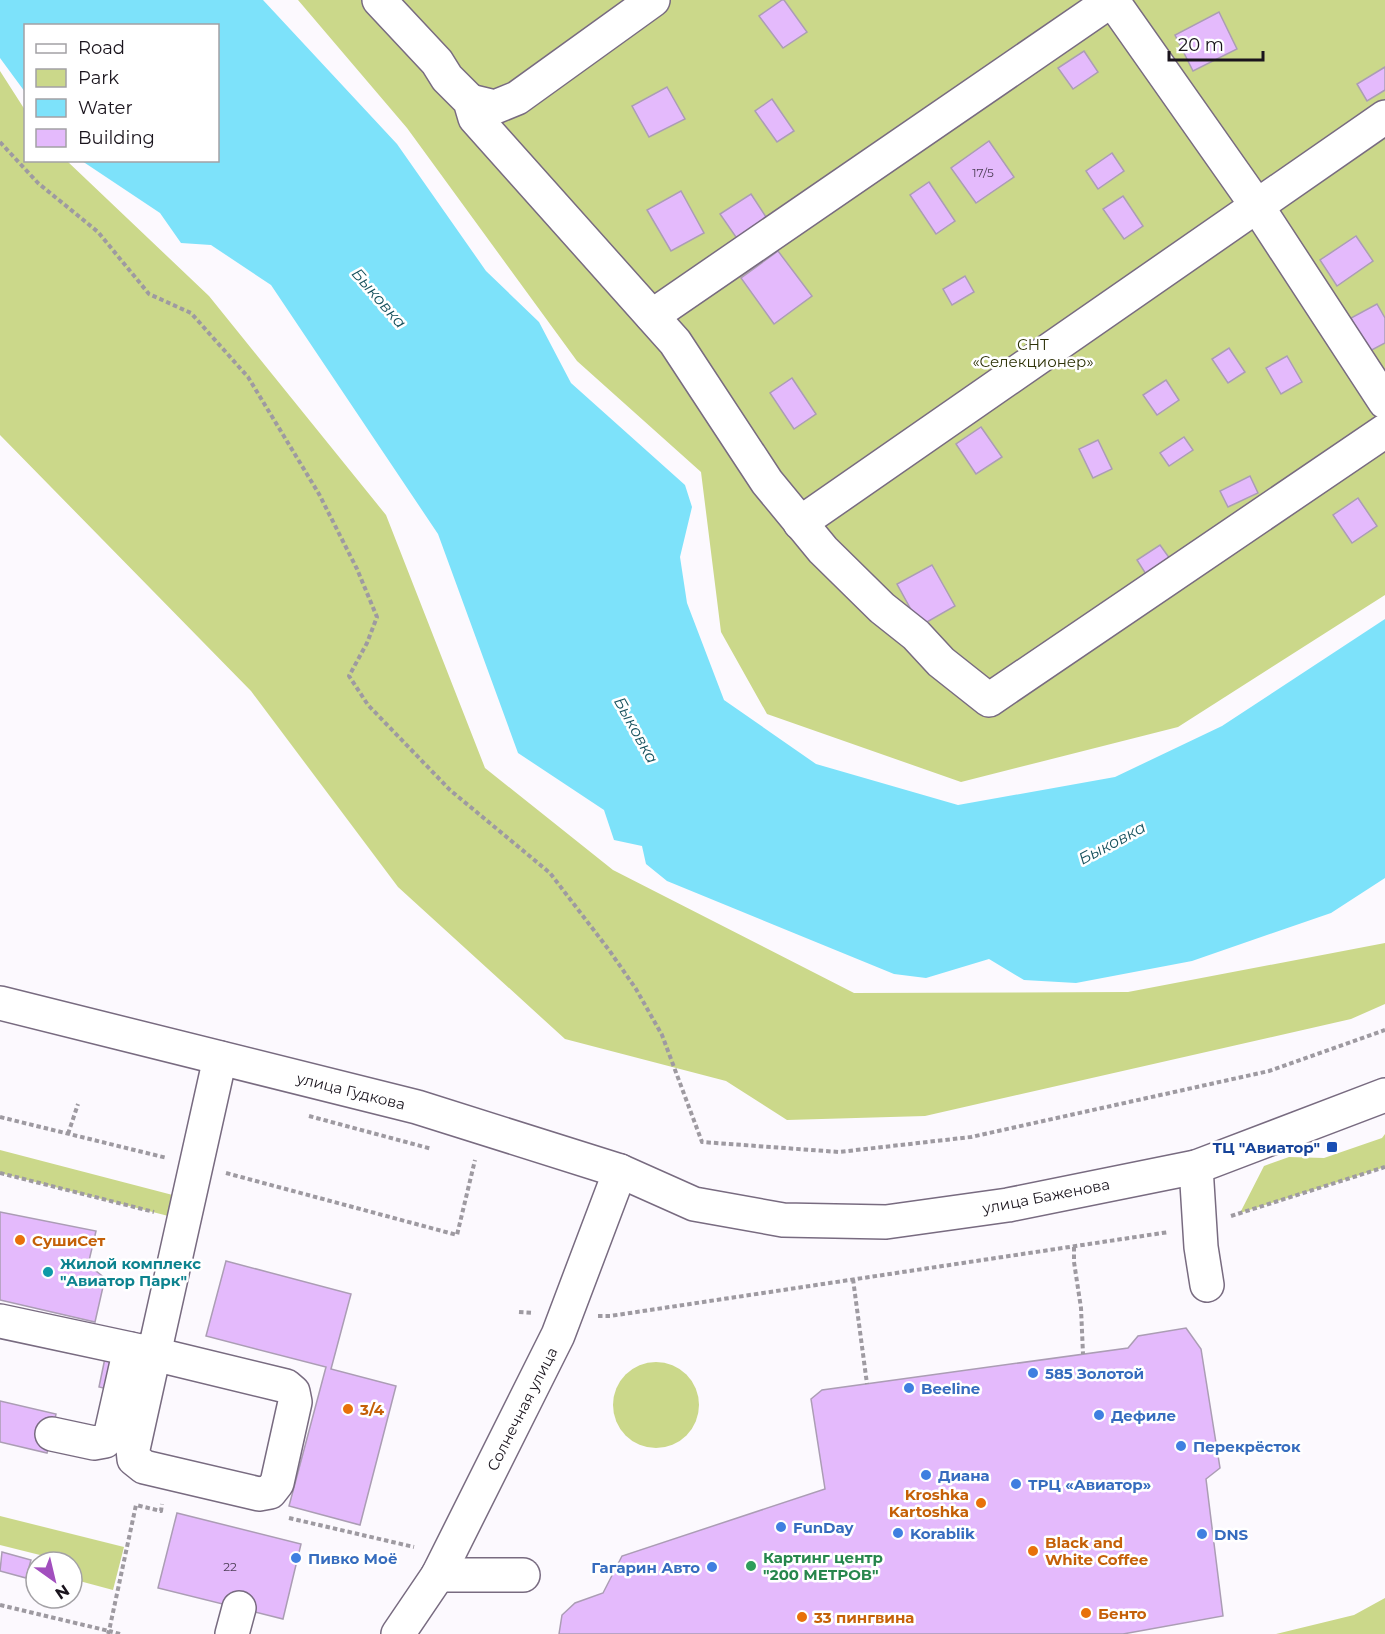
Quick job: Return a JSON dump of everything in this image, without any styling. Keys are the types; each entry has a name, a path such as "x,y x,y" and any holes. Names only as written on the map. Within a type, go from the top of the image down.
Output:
{"street":[{"path":"379,0 470,101 475,118 675,342 767,482 823,550 882,608 916,635 941,662 989,700 1385,431"},
{"path":"470,101 495,107 517,98 653,0"},
{"path":"652,316 1112,0 1257,206 1385,402"},
{"path":"800,523 1385,117"},
{"name":"улица Гудкова","path":"0,1003 417,1107 620,1171 694,1204"},
{"path":"52,1434 94,1443 105,1441 111,1433 142,1352 184,1220 219,1058"},
{"name":"улица Баженова","path":"694,1204 783,1220 886,1222 1008,1204 1196,1167 1385,1095"},
{"path":"1196,1167 1206,1285"},
{"name":"Солнечная улица","path":"398,1634 438,1575 567,1316 620,1171"},
{"path":"0,1321 142,1352 286,1386 293,1392 295,1402 277,1484 270,1492 259,1494 144,1467 134,1460 133,1449 142,1352"},
{"path":"438,1575 523,1575"}],"path":[{"path":"0,142 38,183 98,232 150,294 191,313 248,377 319,494 357,569 377,617 368,643 349,676 368,705 450,790 550,873 602,941 636,989 662,1035 702,1142 839,1152 971,1137 1269,1071 1385,1030"},
{"path":"68,1134 78,1104"},
{"path":"0,1117 196,1165 458,1234 475,1160"},
{"path":"519,1312 567,1316 610,1316 1201,1227 1385,1167"},
{"path":"0,1173 184,1220"},
{"path":"1074,1247 1081,1308 1083,1354"},
{"path":"853,1279 867,1384"},
{"path":"108,1633 136,1505 161,1510 163,1500"},
{"path":"0,1605 108,1633 120,1634"}],"green space":[{"name":"СНТ «Селекционер»","path":"298,0 1385,0 1385,595 1178,727 961,782 767,714 721,632 701,472 577,361 407,128"},
{"path":"0,71 24,108 24,162 68,162 209,296 386,515 485,768 613,870 854,993 1128,992 1385,943 1385,1004 1351,1019 925,1116 787,1120 726,1081 565,1039 398,887 251,691 0,435"},
{"path":"1385,1134 1385,1167 1240,1213 1264,1166 1289,1157 1324,1158 1382,1138"},
{"path":"0,1150 188,1199 184,1220 0,1173"},
{"path":"648,1362 664,1362 687,1374 696,1388 699,1405 696,1422 687,1436 664,1448 648,1448 632,1441 620,1429 613,1413 613,1397 620,1381 632,1369"},
{"path":"0,1516 124,1547 113,1590 84,1582 84,1550 24,1551 0,1545"},
{"path":"1385,1598 1385,1634 1276,1634 1354,1615"}],"water":[{"name":"Быковка","path":"0,0 263,0 397,144 486,271 539,322 571,383 685,485 692,507 680,557 687,603 724,700 816,764 958,805 1115,777 1222,726 1385,619 1385,878 1331,913 1192,961 1076,983 1024,980 989,959 926,978 894,974 667,881 646,864 642,846 614,840 604,810 518,753 438,534 271,285 211,245 181,243 160,213 84,162 219,162 219,24 24,24 24,91 0,58"}],"building":[{"path":"782,0 807,32 783,48 759,16"},
{"path":"1219,12 1237,49 1193,71 1175,35"},
{"path":"1084,51 1098,72 1073,89 1058,68"},
{"path":"1385,67 1385,90 1367,101 1357,84"},
{"path":"667,87 685,119 649,137 632,106"},
{"path":"772,99 794,131 777,142 755,111"},
{"path":"989,141 1014,177 976,203 951,168"},
{"path":"1112,153 1124,171 1098,189 1086,171"},
{"path":"929,182 955,221 936,234 910,195"},
{"path":"681,191 704,233 671,251 647,210"},
{"path":"751,194 768,220 738,240 720,214"},
{"path":"1123,196 1143,226 1124,239 1103,209"},
{"path":"1356,236 1373,261 1337,286 1320,260"},
{"path":"778,251 812,296 774,324 741,278"},
{"path":"965,276 974,292 952,305 943,289"},
{"path":"1377,304 1385,318 1385,343 1368,352 1351,318"},
{"path":"1229,348 1245,372 1228,383 1212,359"},
{"path":"1287,356 1302,382 1281,394 1266,368"},
{"path":"792,378 816,414 794,429 770,393"},
{"path":"1166,380 1179,400 1157,415 1143,395"},
{"path":"981,427 1002,457 976,474 956,444"},
{"path":"1184,437 1193,450 1169,466 1160,453"},
{"path":"1098,440 1112,469 1093,478 1079,449"},
{"path":"1250,476 1258,493 1228,507 1220,491"},
{"path":"1358,498 1377,526 1352,543 1333,515"},
{"path":"1160,545 1173,563 1149,579 1137,560"},
{"path":"932,565 955,606 920,626 897,584"},
{"name":"Жилой комплекс \"Авиатор Парк\"","path":"0,1212 96,1231 88,1265 105,1278 95,1322 0,1300"},
{"path":"226,1261 351,1294 331,1369 396,1386 360,1525 289,1506 326,1367 206,1336"},
{"name":"ТРЦ «Авиатор»","path":"1186,1328 1201,1349 1220,1468 1206,1479 1223,1616 1123,1634 559,1634 562,1615 575,1603 603,1593 622,1556 825,1489 811,1399 822,1390 1128,1348 1138,1336"},
{"path":"105,1358 123,1362 117,1391 99,1387"},
{"path":"0,1401 56,1414 47,1453 0,1442"},
{"path":"177,1513 301,1544 283,1619 158,1588"},
{"path":"2,1552 24,1558 24,1577 0,1571"}],"place":[{"name":"ТЦ \"Авиатор\"","path":"1332,1147"},
{"name":"СушиСет","path":"20,1240"},
{"name":"Жилой комплекс \"Авиатор Парк\"","path":"48,1272"},
{"name":"585 Золотой","path":"1033,1373"},
{"name":"Beeline","path":"909,1388"},
{"name":"3/4","path":"348,1409"},
{"name":"Дефиле","path":"1099,1415"},
{"name":"Перекрёсток","path":"1181,1446"},
{"name":"Диана","path":"926,1475"},
{"name":"ТРЦ «Авиатор»","path":"1016,1484"},
{"name":"Kroshka Kartoshka","path":"981,1503"},
{"name":"FunDay","path":"781,1527"},
{"name":"Korablik","path":"898,1533"},
{"name":"DNS","path":"1202,1534"},
{"name":"Black and White Coffee","path":"1033,1551"},
{"name":"Пивко Моё","path":"296,1558"},
{"name":"Картинг центр \"200 МЕТРОВ\"","path":"751,1566"},
{"name":"Гагарин Авто","path":"712,1567"},
{"name":"Бенто","path":"1086,1613"},
{"name":"33 пингвина","path":"802,1617"}]}
